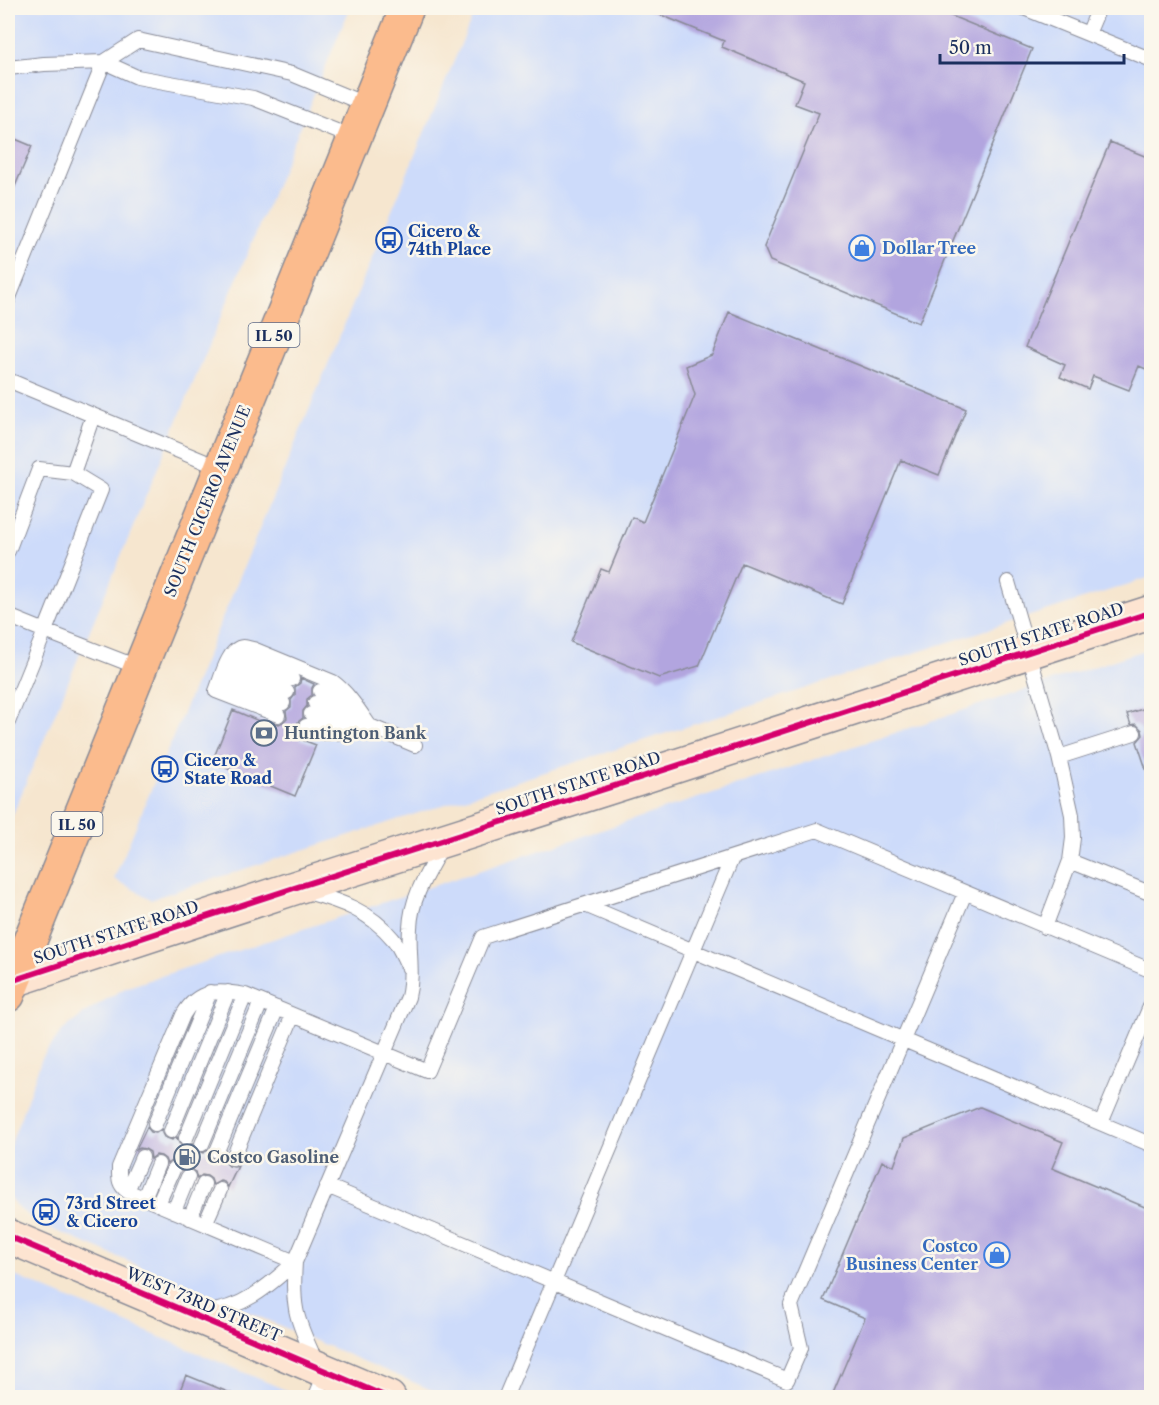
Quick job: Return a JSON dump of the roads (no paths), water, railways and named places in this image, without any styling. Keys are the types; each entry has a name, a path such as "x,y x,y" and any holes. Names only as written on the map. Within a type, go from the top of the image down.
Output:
{"main road":[{"name":"SOUTH CICERO AVENUE","path":"11,987 406,8"}],"street":[{"name":"SOUTH STATE ROAD","path":"11,987 291,889 1152,612"},
{"name":"WEST 73RD STREET","path":"8,1236 189,1312 320,1378 389,1398"}],"lane":[{"path":"1024,8 1152,60"},
{"path":"1088,34 1099,8"},
{"path":"8,300 104,62 138,40 292,74 367,105"},
{"path":"8,68 104,62 137,77 254,98 354,138"},
{"path":"8,381 220,468"},
{"path":"73,473 93,416"},
{"path":"8,551 39,469 73,473 101,490 8,722"},
{"path":"1008,582 1059,757 1072,815 1073,838 1070,861 1045,927"},
{"path":"8,616 140,668"},
{"path":"224,673 236,649 244,647 253,649 333,682 342,688 369,725"},
{"path":"224,673 285,697 224,673"},
{"path":"313,709 357,706"},
{"path":"313,709 369,725 415,745"},
{"path":"313,709 325,733 336,733 369,725"},
{"path":"1059,757 1134,733"},
{"path":"295,1262 127,1191 121,1186 119,1167 183,1015 196,999 210,992 244,995 427,1071 483,937 817,830 1152,971"},
{"path":"320,1378 296,1309 295,1262 408,997 411,985 412,910 420,888 446,839"},
{"path":"506,1398 732,858"},
{"path":"1070,861 1152,894"},
{"path":"291,889 326,897 354,907 376,922 394,940 411,973"},
{"path":"327,1186 787,1380 801,1348 791,1305 965,893"},
{"path":"585,905 1152,1145"},
{"path":"155,1124 210,992"},
{"path":"171,1131 228,992"},
{"path":"186,1138 244,995"},
{"path":"202,1144 261,1002"},
{"path":"1101,1124 1152,1002"},
{"path":"218,1151 277,1008"},
{"path":"233,1158 293,1015"},
{"path":"127,1191 142,1157"},
{"path":"144,1198 158,1164"},
{"path":"158,1204 173,1170"},
{"path":"174,1211 188,1177"},
{"path":"190,1218 204,1184"},
{"path":"205,1224 220,1190"},
{"path":"189,1312 217,1311 238,1304 264,1288 295,1262"}],"place":[{"name":"Cicero & 74th Place","path":"389,240"},
{"name":"Dollar Tree","path":"862,248"},
{"name":"Huntington Bank","path":"264,733"},
{"name":"Cicero & State Road","path":"165,769"},
{"name":"Costco Gasoline","path":"187,1157"},
{"name":"73rd Street & Cicero","path":"46,1212"},
{"name":"Costco Business Center","path":"997,1255"}]}
